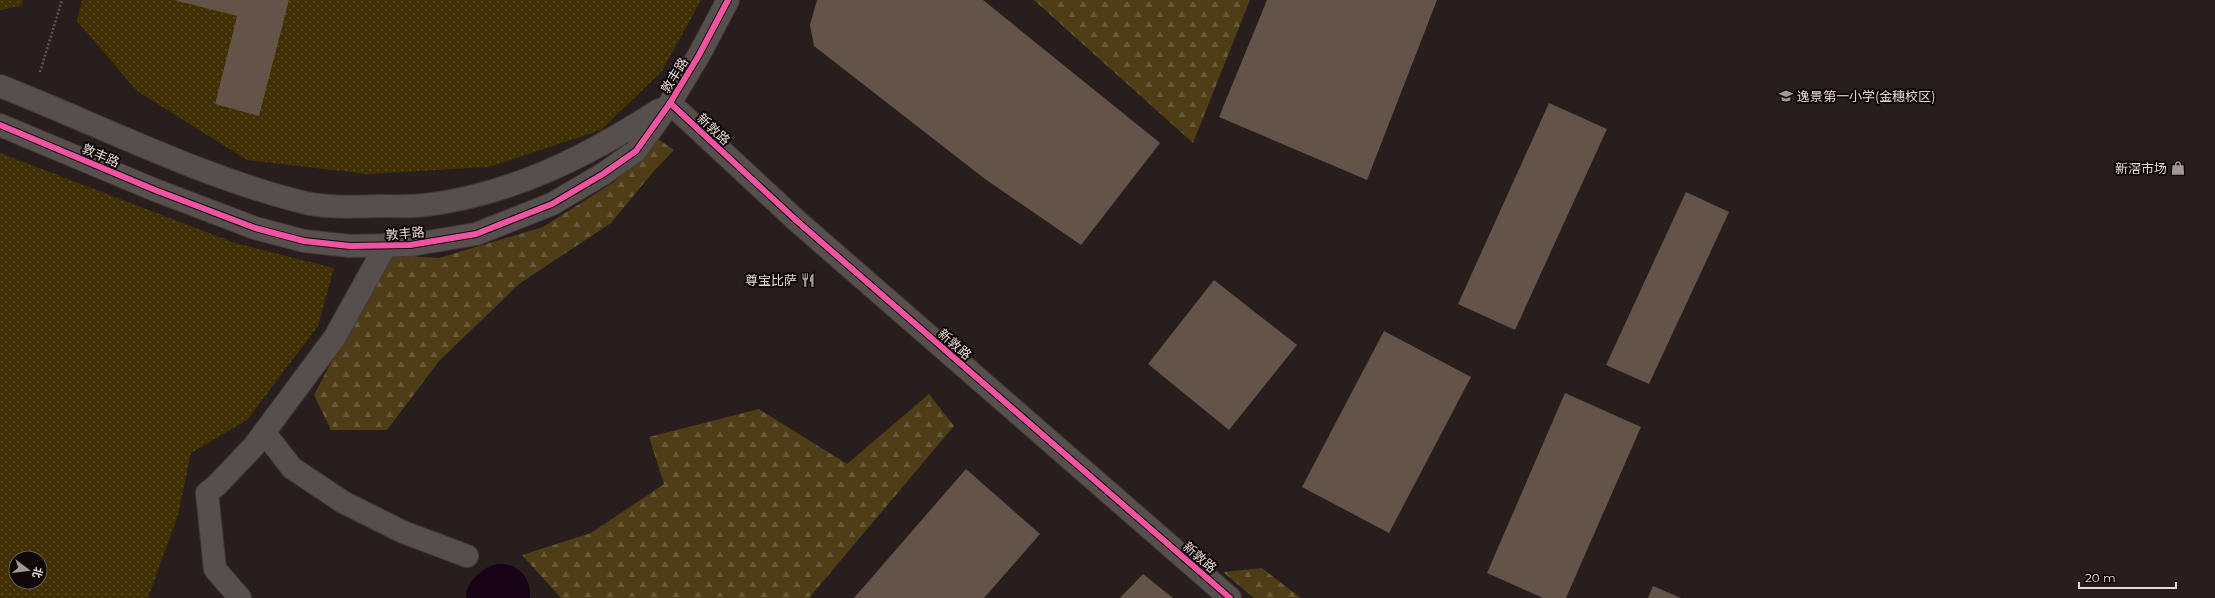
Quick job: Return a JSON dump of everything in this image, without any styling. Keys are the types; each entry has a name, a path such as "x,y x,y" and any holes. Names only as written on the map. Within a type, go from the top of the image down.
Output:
{"street":[{"name":"敦丰路","path":"0,125 155,190 255,228 304,241 350,246 386,246 410,245 476,234 552,204 603,174 636,150 670,103 699,55 728,0"},
{"name":"敦丰路","path":"0,86 181,160 255,188 308,203 364,207 426,205 488,192 552,171 610,142 670,103"},
{"name":"新敦路","path":"670,103 797,221 1230,598"},
{"path":"240,598 215,569 207,493 217,486 264,432 335,337 386,246"},
{"path":"264,432 292,468 343,502 404,532 467,556"}],"path":[{"path":"32,99 62,0"}],"green space":[{"path":"1034,0 1250,0 1193,143"},
{"path":"658,139 674,150 653,172 611,223 519,284 439,361 387,430 331,430 314,395 364,300 393,255 439,258 543,227 614,182"},
{"path":"929,394 954,426 809,598 561,598 522,555 591,533 664,484 649,437 759,409 847,464"},
{"path":"1262,568 1301,598 1254,598 1223,572"}],"shaded area":[{"path":"0,0 23,0 21,6 0,10"},
{"path":"82,0 701,0 662,71 601,130 489,167 367,174 247,160 137,91 77,21"},
{"path":"0,153 235,243 334,268 318,326 247,420 191,453 178,515 148,598 0,598"}],"building":[{"path":"174,0 289,0 259,116 215,104 237,16"},
{"path":"817,0 983,0 1160,143 1081,245 985,179 814,46 810,25"},
{"path":"1267,0 1437,0 1367,180 1219,117"},
{"path":"1549,103 1607,129 1515,330 1458,304"},
{"path":"1686,192 1729,212 1649,384 1606,365"},
{"path":"1214,280 1297,345 1229,430 1148,364"},
{"path":"1384,331 1471,377 1389,533 1302,487"},
{"path":"1565,393 1641,427 1566,598 1543,598 1487,573"},
{"path":"966,469 1040,534 984,598 854,598"},
{"path":"1143,574 1173,598 1120,598"},
{"path":"1653,586 1681,598 1648,598"}],"waterway":[{"path":"501,593 507,598"},
{"path":"495,598 501,593"}],"cycle path":[{"path":"0,125 155,190 255,228 304,241 350,246 410,245 476,234 552,204 603,174 636,151 670,103 699,55 728,0"},
{"path":"670,103 797,221 1230,598"}],"place":[{"name":"逸景第一小学(金穗校区)","path":"1786,96"},
{"name":"新滘市场","path":"2178,168"},
{"name":"尊宝比萨","path":"808,280"}]}
